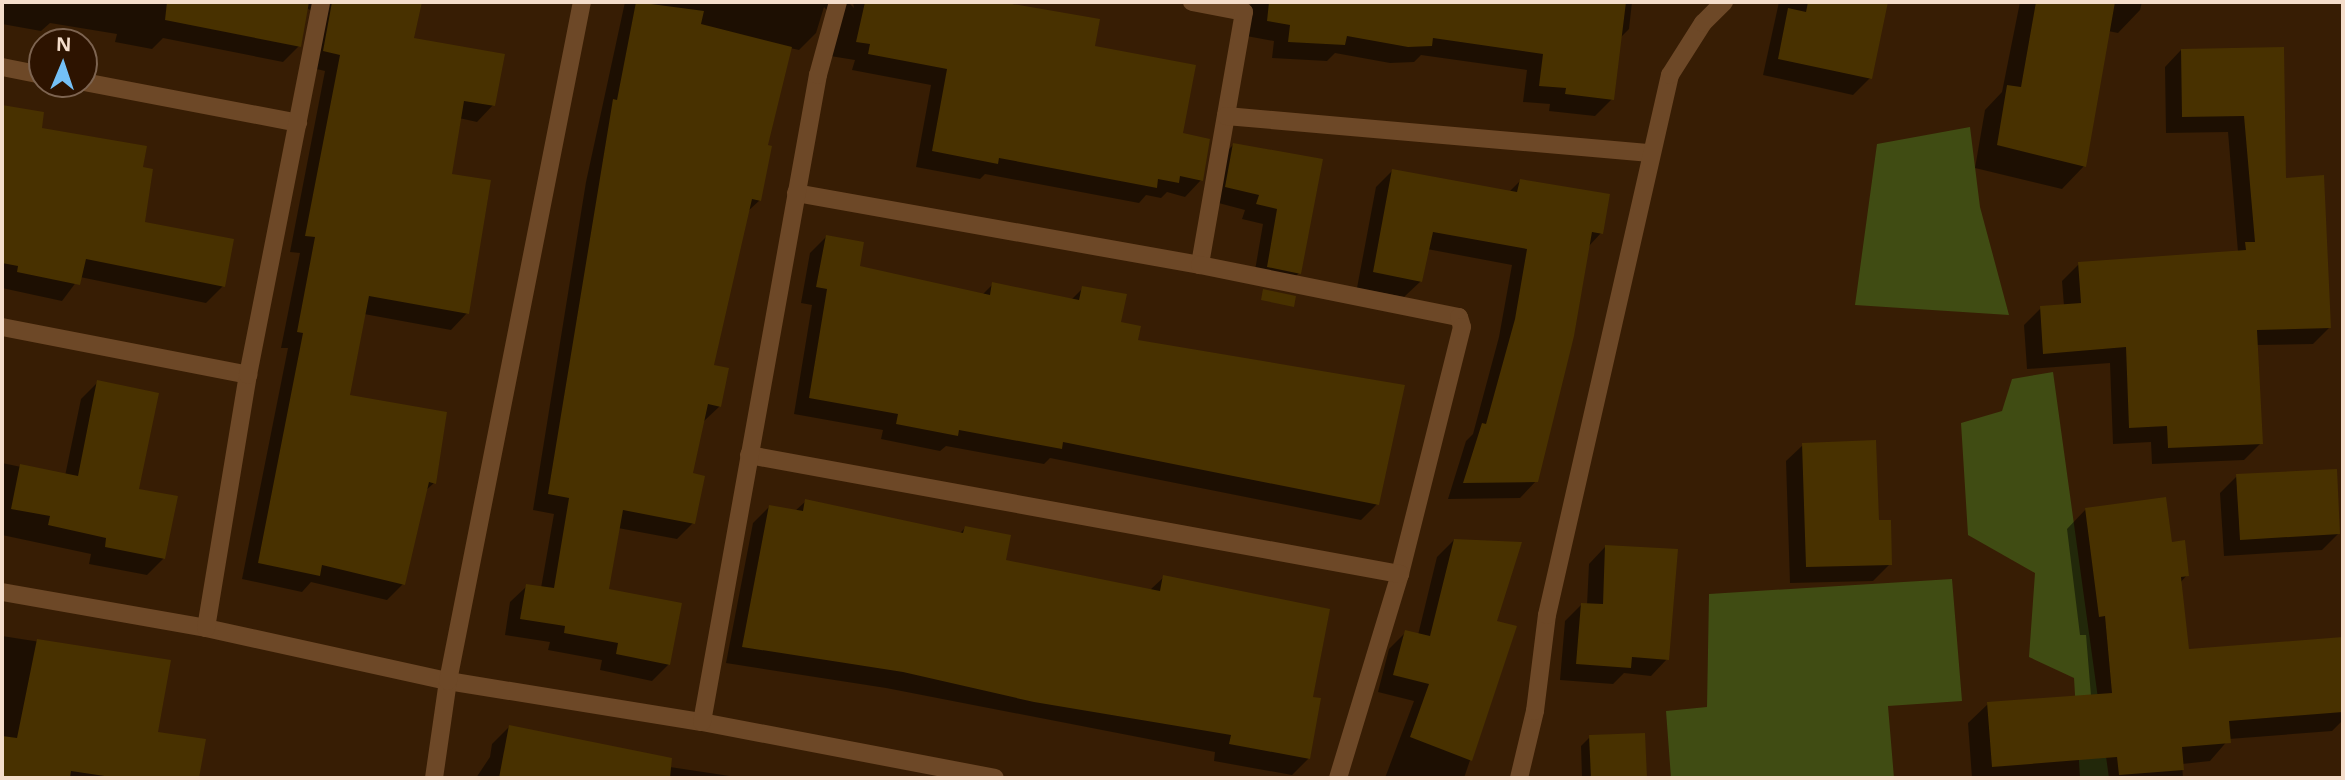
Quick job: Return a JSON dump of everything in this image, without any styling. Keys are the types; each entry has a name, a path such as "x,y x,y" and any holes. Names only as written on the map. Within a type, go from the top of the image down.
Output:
{"street":[{"path":"206,628 248,374 321,2"},
{"path":"434,778 449,681 582,2"},
{"path":"702,722 796,193 838,2"},
{"path":"1192,2 1244,12 1200,265"},
{"path":"1519,778 1535,711 1547,615 1650,153 1670,75 1703,23 1724,2"},
{"path":"2,67 28,72"},
{"path":"98,85 298,123"},
{"path":"1226,116 1650,153"},
{"path":"796,193 1200,265 1459,317 1462,327 1400,573 1338,778"},
{"path":"2,327 248,374"},
{"path":"749,455 1400,573"},
{"path":"2,592 206,628 449,681 702,722 995,778"}],"green space":[{"path":"1970,127 1980,207 2009,315 1855,305 1877,144"},
{"path":"2053,372 2109,778 2080,778 2074,678 2029,657 2035,573 1968,535 1961,423 2002,411 2012,379"},
{"path":"1952,579 1962,701 1888,706 1894,778 1671,778 1666,711 1707,707 1709,594"}],"building":[{"path":"167,2 309,2 301,47 165,20"},
{"path":"332,2 422,2 414,38 505,54 495,106 464,101 452,174 491,180 469,314 369,296 350,395 447,412 436,484 429,482 405,585 322,565 320,576 258,563 303,333 297,332 315,237 305,236 340,55 323,51"},
{"path":"636,2 704,11 701,24 792,47 768,145 772,146 761,201 752,199 714,365 729,368 721,407 708,404 693,473 705,476 695,524 623,510 609,589 682,603 670,665 616,654 618,643 564,633 565,626 520,619 526,584 554,588 569,498 548,494 613,99 617,100"},
{"path":"865,2 1001,2 1100,19 1095,46 1196,65 1183,133 1210,139 1203,181 1180,176 1179,183 1158,179 1157,188 999,158 998,164 932,151 947,69 868,54 870,44 856,42"},
{"path":"1269,2 1626,2 1614,100 1565,94 1566,88 1539,86 1543,54 1433,38 1432,46 1408,47 1347,36 1345,45 1288,42 1290,25 1267,21"},
{"path":"1808,2 1888,2 1872,79 1778,59 1788,8 1806,12"},
{"path":"2036,2 2115,2 2086,167 1997,145 2007,85 2021,87"},
{"path":"2284,47 2286,178 2324,175 2331,328 2257,330 2263,444 2168,448 2167,426 2129,428 2126,347 2043,354 2040,306 2081,303 2078,262 2246,250 2245,242 2255,242 2244,116 2182,117 2181,49"},
{"path":"2,105 44,112 42,128 147,146 143,167 153,169 145,222 234,239 225,287 86,259 80,285 17,272 18,266 2,263"},
{"path":"1233,143 1323,159 1301,274 1267,267 1277,209 1256,204 1259,195 1225,187"},
{"path":"1392,169 1517,192 1520,179 1610,194 1603,234 1592,232 1574,336 1538,482 1463,483 1482,423 1486,424 1515,319 1527,249 1433,232 1422,282 1373,272"},
{"path":"826,235 864,242 860,266 990,295 992,282 1079,300 1082,286 1127,294 1121,322 1141,326 1138,340 1405,385 1379,505 1063,442 1062,449 959,430 958,436 896,424 898,414 809,398 827,289 816,287"},
{"path":"1263,289 1296,296 1294,307 1261,300"},
{"path":"97,380 159,393 139,489 178,496 165,559 105,547 106,538 48,525 50,516 11,509 20,464 78,476"},
{"path":"1876,440 1879,520 1891,520 1892,565 1806,567 1802,443"},
{"path":"2337,469 2340,534 2240,540 2236,474"},
{"path":"2166,497 2172,542 2185,540 2189,576 2181,577 2189,649 2343,637 2343,712 2229,721 2231,743 2182,747 2184,770 2119,775 2117,757 1992,767 1987,702 2112,693 2105,616 2099,617 2085,508"},
{"path":"805,499 963,533 965,526 1011,535 1006,560 1160,591 1163,575 1330,609 1313,697 1321,698 1310,759 1229,744 1231,735 1034,702 903,672 742,647 769,505 803,511"},
{"path":"1454,539 1522,542 1497,621 1517,626 1472,761 1410,737 1429,684 1393,675 1405,630 1430,636"},
{"path":"1605,545 1678,549 1669,660 1632,657 1631,668 1576,664 1581,603 1603,604"},
{"path":"37,639 171,660 158,732 206,739 199,778 118,778 71,771 70,778 2,778 2,736 17,738"},
{"path":"509,725 672,758 670,778 499,778"},
{"path":"1645,733 1647,778 1591,778 1589,735"}]}
